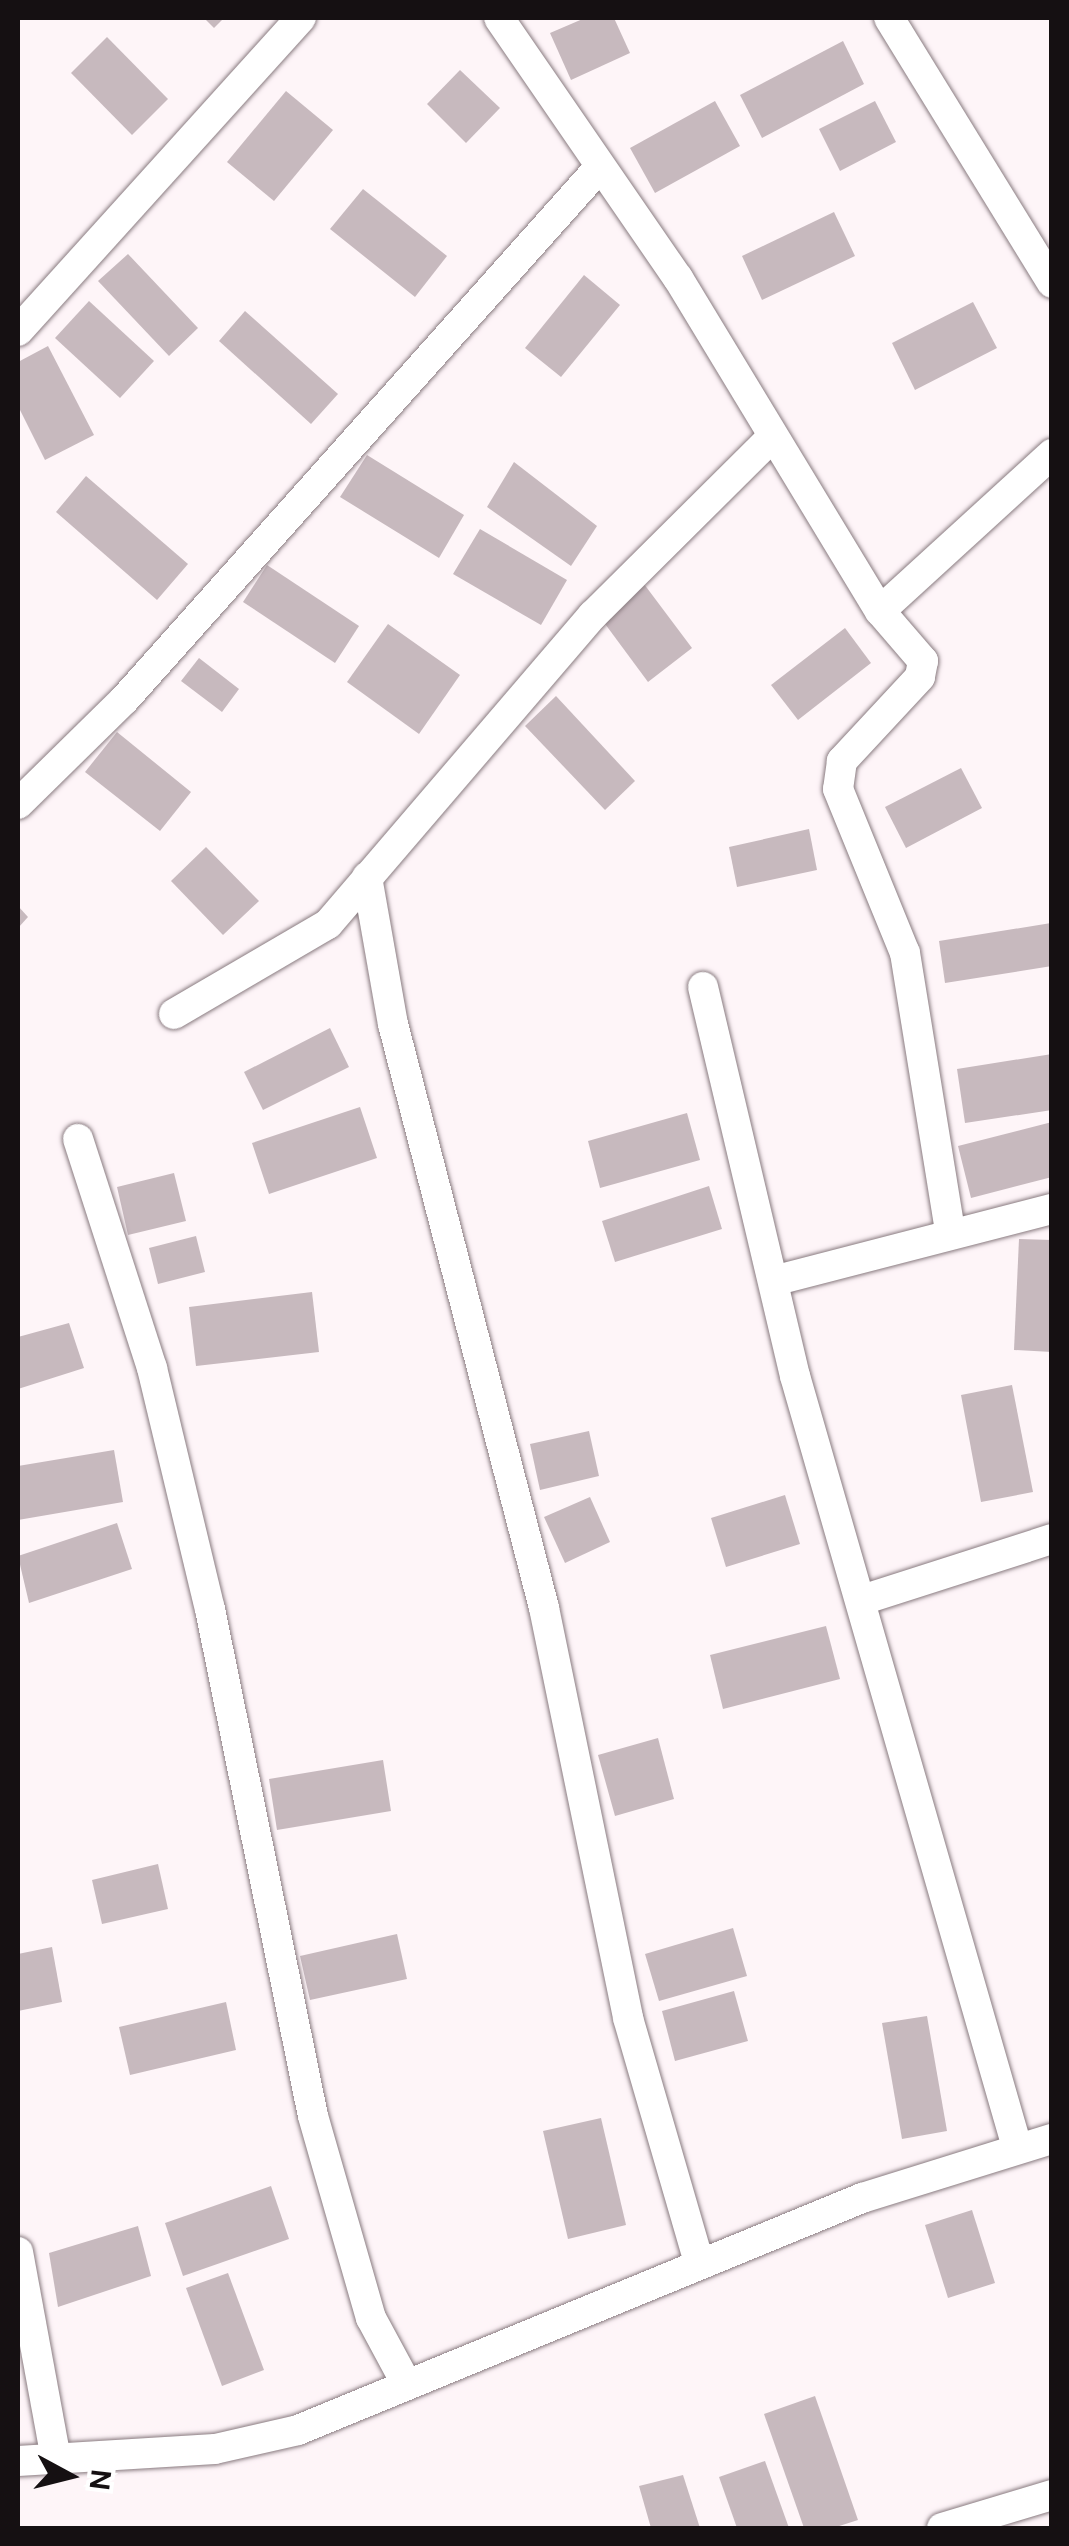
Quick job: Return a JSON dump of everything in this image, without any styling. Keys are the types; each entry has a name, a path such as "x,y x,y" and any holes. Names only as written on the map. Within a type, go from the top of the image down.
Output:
{"street":[{"path":"18,331 302,18"},
{"path":"499,18 678,278 769,440 880,612 923,661 920,677 842,761 838,789 905,953 950,1231"},
{"path":"889,18 1052,283"},
{"path":"18,804 124,700 599,168"},
{"path":"174,1014 328,924 592,615 769,440"},
{"path":"880,612 1052,454"},
{"path":"367,877 393,1024 544,1608 628,2018 699,2262"},
{"path":"702,986 776,1280 795,1376 866,1599 1017,2147"},
{"path":"78,1138 152,1368 210,1609 313,2116 372,2318 406,2384"},
{"path":"776,1280 950,1231 1052,1209"},
{"path":"866,1599 1052,1539"},
{"path":"18,2461 54,2454 216,2448 298,2430 699,2262 1017,2147 1052,2139"},
{"path":"18,2252 54,2454"},
{"path":"942,2528 1015,2517 1052,2495"}],"building":[{"path":"204,18 224,18 214,28"},
{"path":"585,18 614,18 630,53 571,80 550,33"},
{"path":"107,37 168,99 132,135 71,73"},
{"path":"843,41 864,84 762,138 740,95"},
{"path":"460,70 500,108 466,143 427,104"},
{"path":"286,91 333,130 274,201 227,162"},
{"path":"715,101 740,146 655,193 630,148"},
{"path":"875,101 896,142 840,171 819,129"},
{"path":"363,189 447,256 415,297 330,229"},
{"path":"834,212 855,256 762,300 742,256"},
{"path":"128,254 198,328 169,356 98,281"},
{"path":"584,275 620,305 561,377 525,348"},
{"path":"89,301 154,361 120,398 55,338"},
{"path":"973,302 997,348 915,390 892,343"},
{"path":"245,311 338,394 311,424 219,341"},
{"path":"48,346 94,435 45,460 18,406 18,362"},
{"path":"367,455 464,515 439,558 340,497"},
{"path":"514,462 597,526 571,566 487,507"},
{"path":"86,476 188,564 157,600 56,512"},
{"path":"480,529 567,580 541,625 453,574"},
{"path":"267,565 359,626 335,663 243,602"},
{"path":"641,580 692,648 648,682 597,613"},
{"path":"388,624 460,675 419,734 347,682"},
{"path":"845,628 871,663 798,720 771,685"},
{"path":"199,658 239,689 222,712 181,681"},
{"path":"556,696 635,781 605,810 525,726"},
{"path":"117,732 191,792 160,831 85,772"},
{"path":"961,768 982,808 906,848 885,807"},
{"path":"809,829 817,870 737,887 729,847"},
{"path":"206,847 259,901 223,935 171,881"},
{"path":"18,906 28,917 18,928"},
{"path":"1051,923 1052,966 945,983 939,941"},
{"path":"330,1028 349,1067 263,1110 244,1072"},
{"path":"1052,1054 1052,1110 965,1123 957,1069"},
{"path":"360,1107 377,1158 269,1194 252,1143"},
{"path":"687,1113 700,1160 600,1188 588,1141"},
{"path":"1052,1122 1052,1177 971,1198 958,1146"},
{"path":"174,1173 186,1221 128,1235 117,1187"},
{"path":"709,1186 722,1229 615,1262 602,1221"},
{"path":"196,1236 205,1272 158,1284 149,1248"},
{"path":"1019,1239 1052,1240 1052,1352 1014,1350"},
{"path":"312,1292 319,1352 196,1366 189,1307"},
{"path":"69,1323 84,1368 18,1389 18,1337"},
{"path":"1012,1385 1033,1492 981,1502 961,1395"},
{"path":"589,1431 599,1476 540,1490 530,1444"},
{"path":"114,1450 123,1502 18,1520 18,1466"},
{"path":"785,1495 800,1544 726,1567 711,1518"},
{"path":"590,1497 610,1542 565,1563 544,1517"},
{"path":"117,1523 132,1569 29,1603 18,1556"},
{"path":"826,1626 840,1679 723,1709 710,1655"},
{"path":"658,1738 674,1799 615,1816 598,1755"},
{"path":"383,1760 391,1811 277,1830 269,1779"},
{"path":"158,1864 168,1909 102,1924 92,1880"},
{"path":"733,1928 747,1976 659,2001 645,1954"},
{"path":"397,1934 407,1979 310,2000 300,1956"},
{"path":"52,1947 62,2002 18,2011 18,1954"},
{"path":"734,1991 748,2041 675,2061 662,2011"},
{"path":"226,2002 236,2050 130,2075 119,2027"},
{"path":"927,2016 947,2131 902,2139 882,2023"},
{"path":"601,2118 626,2225 568,2239 543,2131"},
{"path":"271,2186 289,2239 183,2276 165,2223"},
{"path":"972,2210 995,2283 948,2298 925,2225"},
{"path":"138,2226 151,2276 58,2307 49,2253"},
{"path":"228,2273 264,2370 222,2386 186,2288"},
{"path":"815,2396 858,2520 833,2528 804,2528 764,2414"},
{"path":"765,2461 789,2528 737,2528 719,2477"},
{"path":"683,2475 700,2528 651,2528 639,2486"}]}
